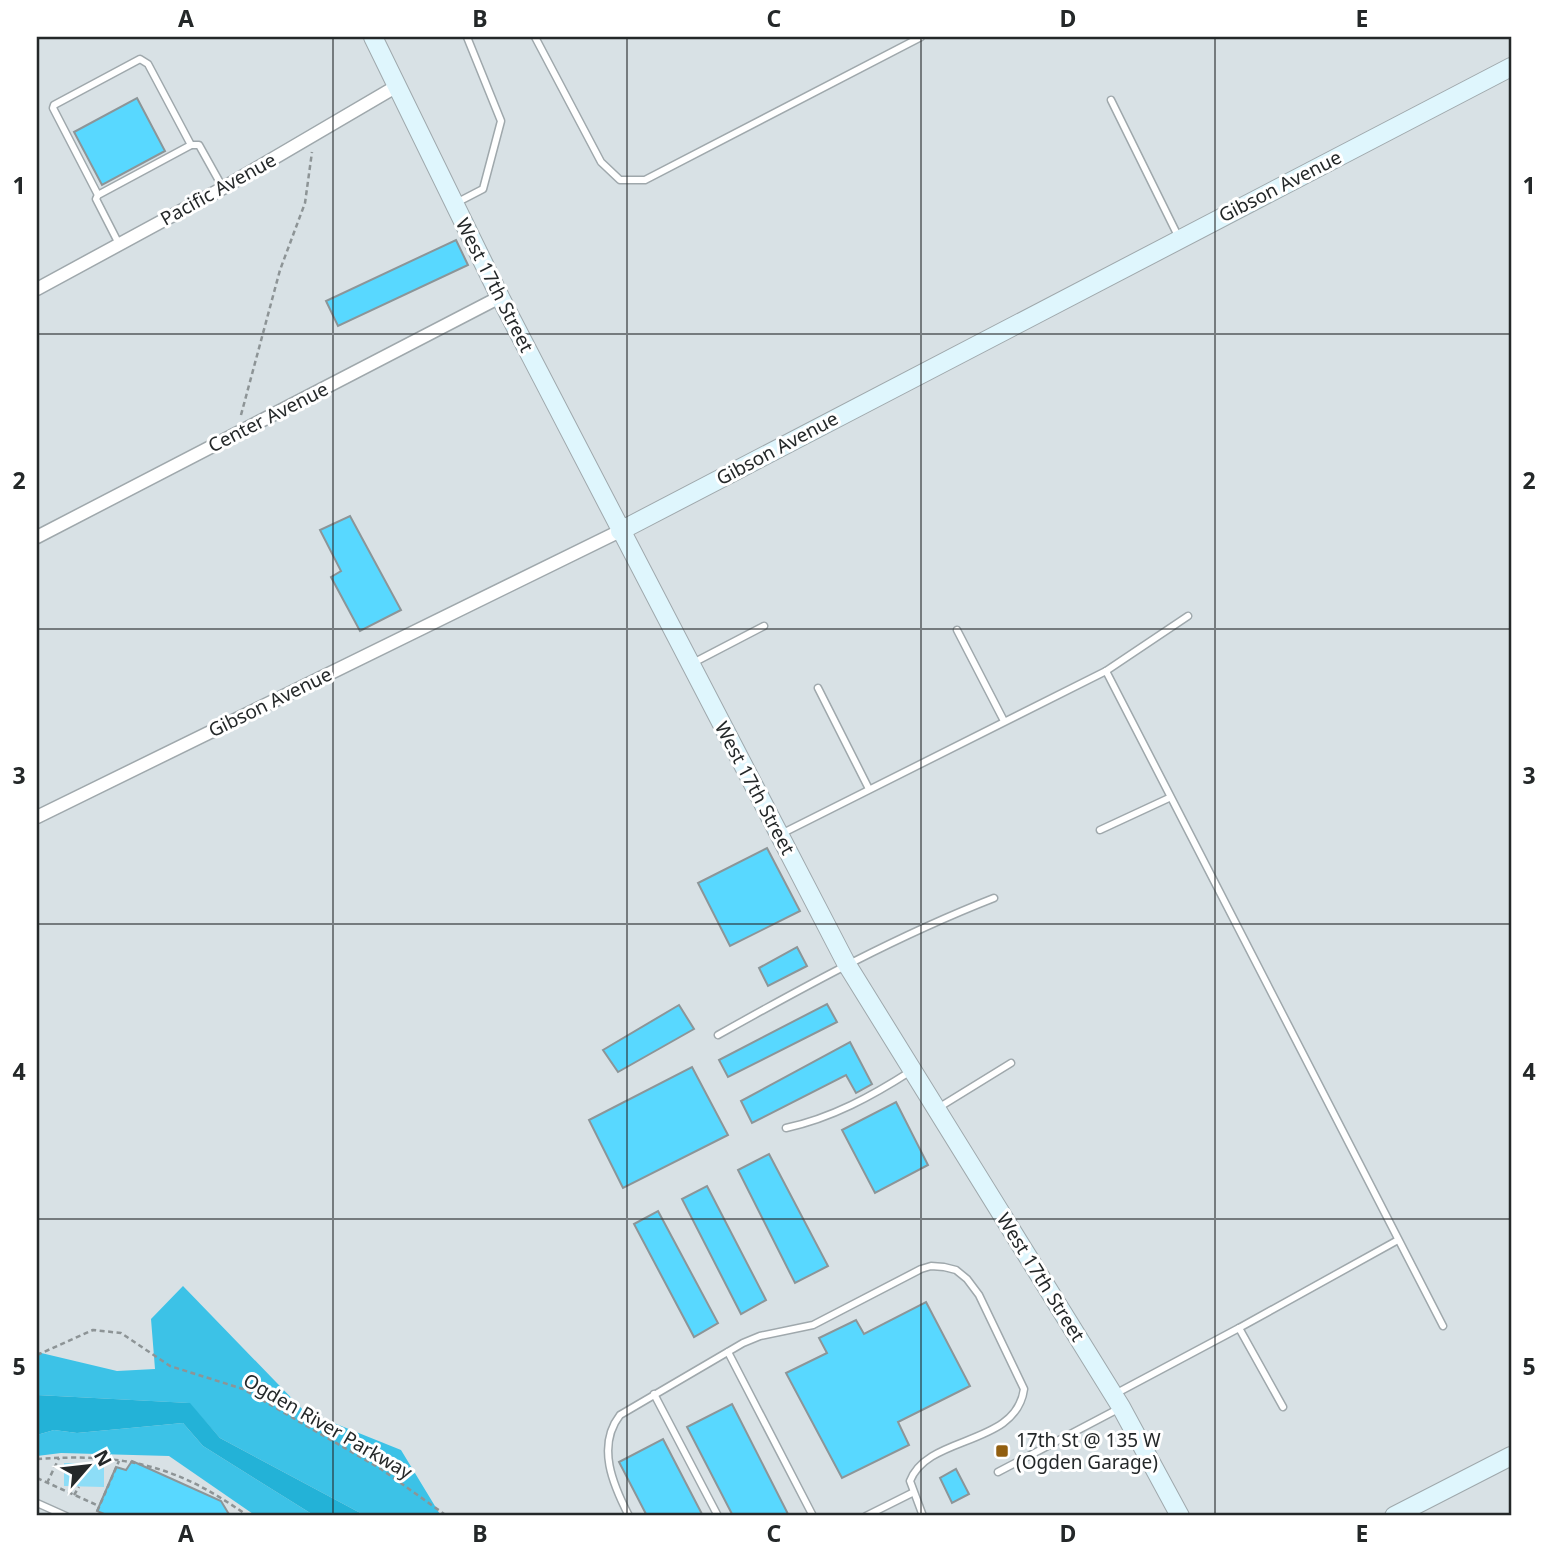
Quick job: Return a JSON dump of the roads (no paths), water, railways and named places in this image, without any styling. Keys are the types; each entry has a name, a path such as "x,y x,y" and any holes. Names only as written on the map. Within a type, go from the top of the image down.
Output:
{"street":[{"name":"West 17th Street","path":"373,37 500,297 846,963 1118,1401 1180,1516"},
{"name":"Gibson Avenue","path":"37,817 620,531 1179,237 1511,67"},
{"name":"Pacific Avenue","path":"37,289 223,188 397,86"},
{"name":"Center Avenue","path":"37,537 500,297"},
{"path":"1394,1516 1511,1456"}],"lane":[{"path":"454,204 482,189 500,121 467,37"},
{"path":"535,37 601,162 620,180 645,180 921,37"},
{"path":"98,195 53,108 54,105 128,65 140,59 148,64 191,145"},
{"path":"1111,100 1179,237"},
{"path":"118,244 96,200 98,195 191,145 199,145 223,188"},
{"path":"779,835 1106,671 1188,616"},
{"path":"690,664 764,626"},
{"path":"957,630 1004,721"},
{"path":"1106,671 1443,1326"},
{"path":"818,688 869,789"},
{"path":"1100,830 1169,798"},
{"path":"718,1035 846,963 922,926 994,898"},
{"path":"937,1109 1011,1063"},
{"path":"786,1128 816,1122 876,1094 913,1070"},
{"path":"998,1472 1239,1328 1398,1240"},
{"path":"629,1516 610,1469 607,1444 610,1428 620,1415 760,1336 797,1331 813,1325 931,1266 956,1270 967,1279 979,1295 1017,1368 1024,1389 1023,1402 1002,1424 919,1466 910,1482 923,1516"},
{"path":"1239,1328 1283,1407"},
{"path":"729,1352 813,1516"},
{"path":"654,1394 718,1516"},
{"path":"866,1516 912,1493"},
{"path":"37,1503 66,1516"}],"place":[{"name":"17th St @ 135 W (Ogden Garage)","path":"1002,1451"}]}
